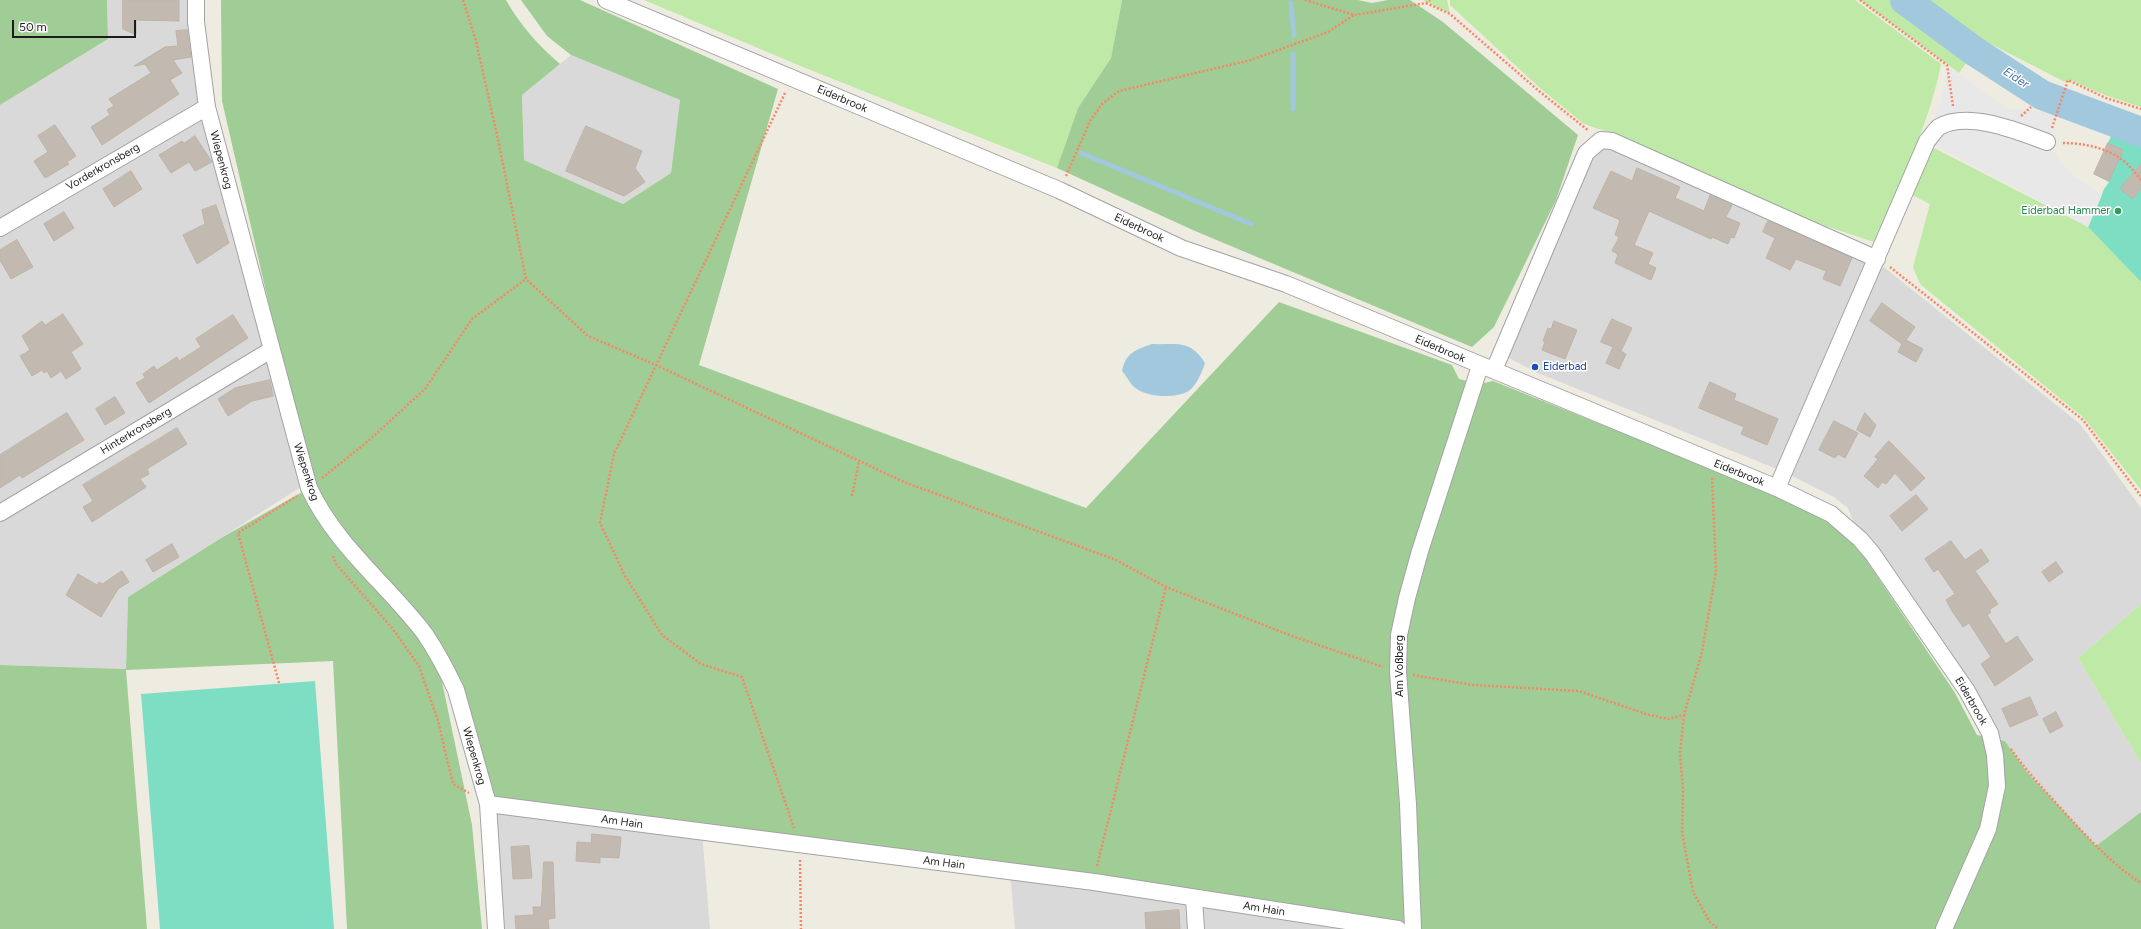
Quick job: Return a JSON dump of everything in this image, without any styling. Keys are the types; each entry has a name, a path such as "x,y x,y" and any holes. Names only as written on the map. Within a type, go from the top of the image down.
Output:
{"street":[{"name":"Wiepenkrog","path":"196,0 196,22 206,107 309,488 329,525 424,633 442,662 456,690 488,804 496,929"},
{"name":"Eiderbrook","path":"606,0 1059,190 1181,248 1286,284 1777,488 1831,514 1860,539 1872,553 1959,679 1990,734 1995,755 1997,786 1994,806 1988,829 1944,929"},
{"name":"Vorderkronsberg","path":"0,228 206,107"},
{"path":"1777,488 1927,141 1940,127 1956,122 1978,122 2008,128 2047,142"},
{"path":"1598,141 1612,141 1877,258"},
{"name":"Am Voßberg","path":"1413,929 1408,804 1398,672 1399,635 1407,598 1453,446 1487,368 1586,153 1598,141"},
{"name":"Hinterkronsberg","path":"0,513 271,350"},
{"name":"Am Hain","path":"488,804 1094,882 1398,929"},
{"path":"1194,898 1196,929"}],"path":[{"path":"463,0 476,41 499,144 526,279 588,336 656,365 904,482 1116,560 1166,587 1292,636 1398,672 1440,681 1473,685 1579,691 1649,715 1669,719 1684,715"},
{"path":"1305,0 1354,15"},
{"path":"1059,190 1090,121 1102,104 1119,91 1251,60 1328,32 1354,15 1426,3 1430,0"},
{"path":"1860,0 1947,65 1956,122"},
{"path":"1426,3 1450,14 1539,91 1589,130 1598,141"},
{"path":"2057,112 2066,82 2068,80 2106,98 2141,109"},
{"path":"777,108 614,454 600,523 625,576 662,636 701,664 742,677 800,845 801,929"},
{"path":"2047,142 2076,143 2105,150 2125,162 2141,180"},
{"path":"1877,258 1902,275 2083,420 2141,496"},
{"path":"279,683 238,532 309,488 367,442 425,389 472,319 526,279"},
{"path":"1708,460 1712,476 1716,571 1702,652 1684,715 1680,753 1683,790 1682,832 1693,892 1710,922 1718,929"},
{"path":"852,496 859,461"},
{"path":"332,553 336,564 392,628 419,666 438,721 453,784 488,804"},
{"path":"1094,882 1166,587"},
{"path":"1990,734 2005,741 2027,772 2096,846 2119,868 2141,883"}],"shaded area":[{"path":"107,0 196,0 207,107 307,483 128,597 126,669 0,665 0,105 108,39"},
{"path":"571,55 680,100 671,173 623,204 524,160 522,95"},
{"path":"1947,65 2008,109 2057,112 2047,142 2061,163 2072,175 2102,195 2088,227 1927,141 1945,87"},
{"path":"1603,146 1885,268 2080,424 2141,508 2141,604 2078,658 2141,763 2141,812 2096,846 2027,772 2005,741 1990,733 1860,539 1848,508 1834,497 1782,471 1538,373 1505,356 1594,154"},
{"path":"488,804 702,832 710,929 496,929"},
{"path":"1010,872 1398,929 1015,929"}],"green space":[{"path":"0,0 107,0 108,39 0,105"},
{"path":"221,0 506,0 530,35 560,64 522,95 524,160 623,204 671,173 680,100 571,55 547,36 521,0 580,0 778,89 699,365 1086,508 1279,302 1452,365 1459,379 1480,384 1493,381 1772,493 1824,519 1853,544 1865,558 1955,693 1977,735 2005,741 2027,772 2096,846 2141,812 2141,929 1420,929 1420,927 1089,873 494,797 462,682 428,627 327,514 317,491 279,348 222,101"},
{"path":"644,0 1122,0 1111,58 1078,108 1057,168 803,67"},
{"path":"1122,0 1358,0 1372,3 1388,0 1410,0 1443,22 1578,135 1556,200 1494,327 1472,347 1195,231 1057,168 1078,108 1111,58"},
{"path":"1423,0 1447,0 1450,14"},
{"path":"1450,0 1855,0 1941,64 1936,87 1921,132 1874,242 1805,219 1620,136 1584,124 1541,89 1450,5"},
{"path":"1860,0 2141,0 2141,107 2105,95 2071,80 2067,83 1983,40 1959,73"},
{"name":"Eiderbad Hammer","path":"2112,134 2141,147 2141,282 2088,227 2104,189 2109,182 2094,174"},
{"path":"1932,147 2088,227 2141,282 2141,490 2084,418 1920,284 1913,267 1930,204 1910,194"},
{"path":"304,491 418,634 441,677 472,825 482,929 347,929 333,661 126,670 147,929 0,929 0,665 126,669 128,597 221,538"},
{"path":"2141,604 2141,763 2078,658"},
{"path":"315,681 334,929 160,929 141,694"}],"water":[{"path":"1152,344 1182,345 1194,350 1199,355 1205,363 1198,379 1190,390 1174,396 1159,396 1144,393 1133,386 1122,371 1126,360 1132,353"}],"building":[{"path":"123,0 179,0 179,21 136,20 136,35 123,29"},
{"path":"187,30 191,57 173,60 182,73 170,80 179,94 102,145 91,127 110,115 107,110 114,106 109,99 151,73 145,64 134,66 165,47 178,46 176,31"},
{"path":"55,125 76,156 67,162 69,164 45,178 34,161 48,152 38,136"},
{"path":"586,126 642,151 635,168 645,182 624,196 566,171"},
{"path":"195,136 212,162 195,171 189,162 171,173 159,155 182,141 184,143"},
{"path":"2108,143 2123,150 2109,181 2094,174"},
{"path":"2141,164 2141,188 2133,199 2120,189"},
{"path":"1637,168 1680,187 1675,198 1704,211 1710,195 1732,205 1726,217 1740,223 1734,238 1731,237 1728,244 1712,237 1711,239 1649,211 1634,245 1653,253 1648,264 1656,268 1651,280 1615,263 1618,254 1612,251 1619,237 1615,235 1620,220 1593,208 1611,171 1632,181"},
{"path":"131,171 142,189 114,207 103,189"},
{"path":"216,205 229,243 197,264 183,235 205,224 202,210"},
{"path":"64,212 74,228 54,241 44,224"},
{"path":"1768,221 1852,258 1840,286 1823,279 1826,271 1796,259 1790,270 1766,258 1775,238 1763,232"},
{"path":"17,240 33,267 11,279 0,260 0,250"},
{"path":"1882,303 1915,327 1906,340 1923,349 1916,362 1898,352 1902,344 1870,321"},
{"path":"63,314 83,344 71,352 81,369 66,379 61,371 51,378 47,371 44,373 42,370 32,376 20,356 30,350 22,336 42,321 45,325"},
{"path":"233,315 248,338 149,403 136,383 145,378 143,374 154,366 157,370 177,357 179,361 201,347 196,339"},
{"path":"1612,319 1632,328 1621,351 1617,349 1626,354 1619,369 1606,363 1613,347 1601,342"},
{"path":"1554,321 1577,330 1565,359 1542,350 1545,342 1543,341 1548,328 1551,329"},
{"path":"270,380 273,396 252,401 228,416 218,399 235,388"},
{"path":"1710,382 1736,394 1734,400 1778,419 1767,445 1741,434 1744,427 1699,408"},
{"path":"115,397 125,413 105,425 96,409"},
{"path":"67,413 84,440 22,478 20,475 0,488 0,455"},
{"path":"1865,413 1876,425 1870,437 1857,430"},
{"path":"1834,421 1858,433 1845,458 1838,454 1835,458 1819,450"},
{"path":"177,428 187,444 147,469 149,474 140,479 146,487 92,522 83,507 93,501 83,485"},
{"path":"1889,441 1925,478 1911,491 1895,473 1886,484 1882,482 1878,488 1864,476 1878,459 1875,457"},
{"path":"1916,495 1928,509 1902,531 1890,516"},
{"path":"1951,541 1965,560 1981,549 1989,561 1975,571 1998,604 1989,610 1991,612 1987,615 2006,644 2017,636 2033,660 1995,686 1981,664 1991,657 1969,623 1963,627 1952,611 1946,600 1955,594 1938,569 1934,572 1925,559"},
{"path":"172,544 179,557 153,572 146,560"},
{"path":"2056,562 2063,572 2049,582 2042,572"},
{"path":"122,571 129,582 118,589 101,617 66,595 78,574 97,585 99,582 102,584"},
{"path":"2030,697 2038,715 2010,727 2002,709"},
{"path":"2056,712 2063,726 2050,733 2043,719"},
{"path":"592,834 621,837 619,858 600,857 600,863 576,861 577,842 591,843"},
{"path":"529,846 532,878 513,879 511,847"},
{"path":"544,862 553,862 555,918 548,919 549,929 516,929 515,916 534,915 533,907 541,907"},
{"path":"1179,910 1180,929 1146,929 1145,913"}],"waterway":[{"name":"Eider","path":"1905,0 1974,51 2042,95 2141,132"},
{"path":"1291,3 1294,35"},
{"path":"1293,54 1293,109"},
{"path":"1081,153 1251,224"}],"place":[{"name":"Eiderbad Hammer","path":"2118,211"},
{"name":"Eiderbad","path":"1535,367"}]}
